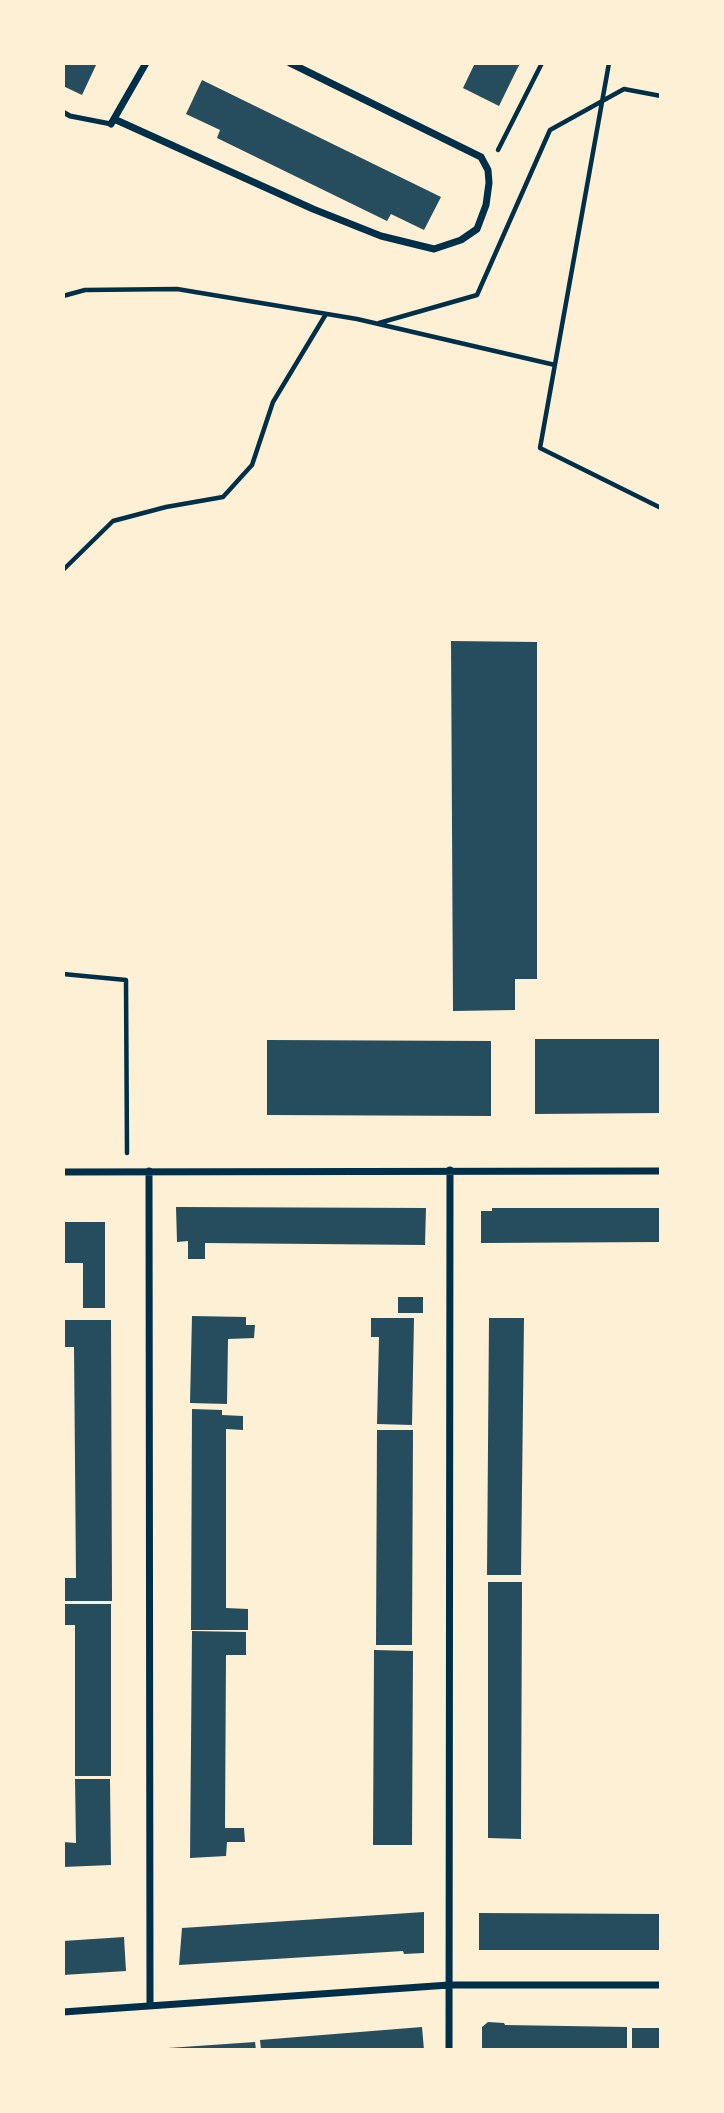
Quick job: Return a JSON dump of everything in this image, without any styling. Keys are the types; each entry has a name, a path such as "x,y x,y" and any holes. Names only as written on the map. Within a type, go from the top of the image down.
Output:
{"street":[{"path":"146,63 112,122 381,236 434,249 461,240 477,229 486,205 489,183 488,170 481,157 290,63"},
{"path":"449,2050 450,1170"},
{"path":"149,1171 150,2006"},
{"path":"63,1172 661,1171"},
{"path":"63,2012 449,1985 661,1985"}],"lane":[{"path":"63,112 71,116 112,122"}],"path":[{"path":"488,170 542,63"},
{"path":"609,63 540,447 661,508"},
{"path":"603,102 624,89 661,96"},
{"path":"63,296 85,289 177,289 326,314 555,365"},
{"path":"63,570 113,521 223,496 252,465 273,402 326,314"},
{"path":"63,974 126,980 127,1171"}],"building":[{"path":"63,63 97,63 82,95 63,86"},
{"path":"475,63 520,63 499,106 463,88"},
{"path":"202,80 441,197 424,230 391,214 387,221 217,138 220,130 186,114"},
{"path":"451,641 537,642 537,979 515,979 515,1010 453,1011"},
{"path":"535,1039 661,1039 661,1113 535,1114"},
{"path":"267,1040 491,1041 491,1116 267,1115"},
{"path":"176,1207 426,1208 425,1245 205,1243 205,1259 188,1259 188,1241 177,1242"},
{"path":"492,1208 661,1208 661,1242 481,1243 481,1211 492,1211"},
{"path":"63,1222 105,1222 105,1308 83,1308 83,1263 63,1263"},
{"path":"398,1297 423,1297 423,1313 398,1313"},
{"path":"192,1316 246,1317 246,1325 255,1325 254,1338 228,1339 227,1404 190,1403"},
{"path":"371,1318 414,1318 412,1425 377,1424 379,1337 371,1337"},
{"path":"489,1318 524,1318 521,1575 487,1575"},
{"path":"63,1320 111,1320 112,1601 63,1601 63,1578 76,1578 74,1347 63,1347"},
{"path":"192,1409 222,1410 222,1415 243,1416 243,1430 226,1429 226,1608 248,1609 248,1630 191,1630"},
{"path":"377,1430 413,1430 412,1645 376,1645"},
{"path":"488,1582 522,1582 521,1839 488,1838"},
{"path":"63,1604 111,1604 111,1776 75,1776 75,1625 63,1625"},
{"path":"192,1631 246,1632 246,1655 226,1655 225,1828 244,1828 245,1842 227,1842 226,1856 190,1858"},
{"path":"374,1650 413,1651 412,1845 373,1845"},
{"path":"75,1779 110,1779 111,1865 63,1867 63,1842 76,1843"},
{"path":"424,1912 424,1953 404,1954 403,1951 179,1965 182,1928"},
{"path":"479,1913 661,1914 661,1950 479,1950"},
{"path":"124,1937 126,1971 63,1975 63,1941"},
{"path":"488,2022 505,2025 627,2027 627,2050 482,2050 482,2027"},
{"path":"422,2027 424,2050 261,2050 260,2040"},
{"path":"632,2028 661,2028 661,2050 632,2050"},
{"path":"255,2042 256,2050 168,2050 168,2048"}]}
